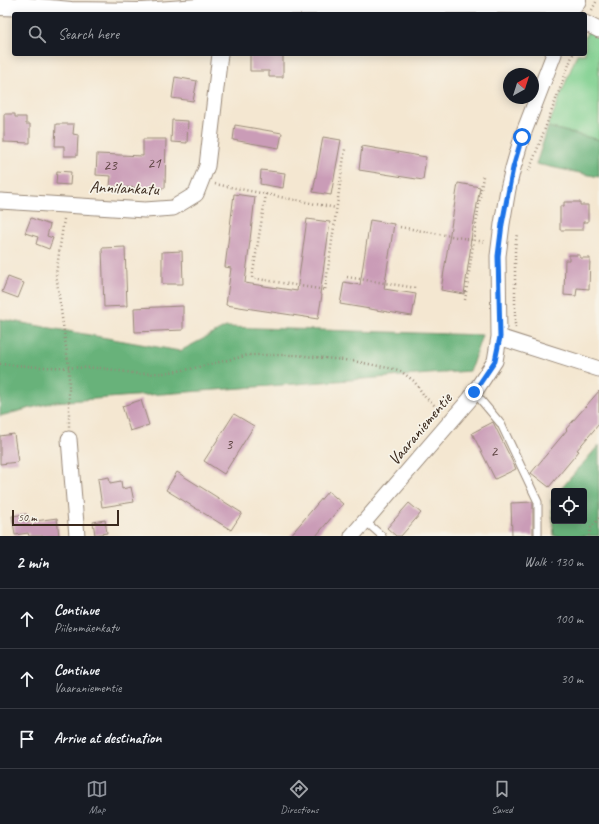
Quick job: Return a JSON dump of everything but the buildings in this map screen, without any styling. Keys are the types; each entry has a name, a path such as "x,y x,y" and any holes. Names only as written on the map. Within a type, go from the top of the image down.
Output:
{"street":[{"path":"10,4 71,11 143,12 502,4 574,6"},
{"path":"587,24 599,30"},
{"name":"Annilankatu","path":"0,201 145,210 173,208 196,194 207,166 220,56"},
{"name":"Vaaraniementie","path":"352,536 452,420 474,392 495,361 500,337 498,256 502,224 513,168 533,108 553,56"},
{"path":"500,337 599,369"},
{"path":"69,439 77,536"}],"lane":[{"path":"474,392 501,424 538,502 538,536"},
{"path":"365,521 382,536"}],"path":[{"path":"527,176 572,56"},
{"path":"266,194 252,278 325,290 345,149"},
{"path":"466,300 483,176"},
{"path":"201,182 336,208"},
{"path":"66,205 56,274 69,368 69,439"},
{"path":"518,226 515,249 515,324 520,344"},
{"path":"400,227 500,245"},
{"path":"348,277 416,288"},
{"path":"0,364 69,368 101,368 139,374 164,373 249,355 296,354 353,361 399,370 414,381 425,397 452,420"},
{"path":"589,536 591,528 599,518"}],"green space":[{"path":"588,31 599,37 599,140 548,127 576,56 587,56"},
{"path":"548,127 599,140 599,177 536,164"},
{"path":"0,319 180,351 226,327 482,335 470,371 54,402 0,416"},
{"path":"599,445 599,536 554,536 553,524 587,524 587,488 562,488"}],"route":[{"path":"474,392 495,361 500,337 498,256 508,189 522,137"}]}
